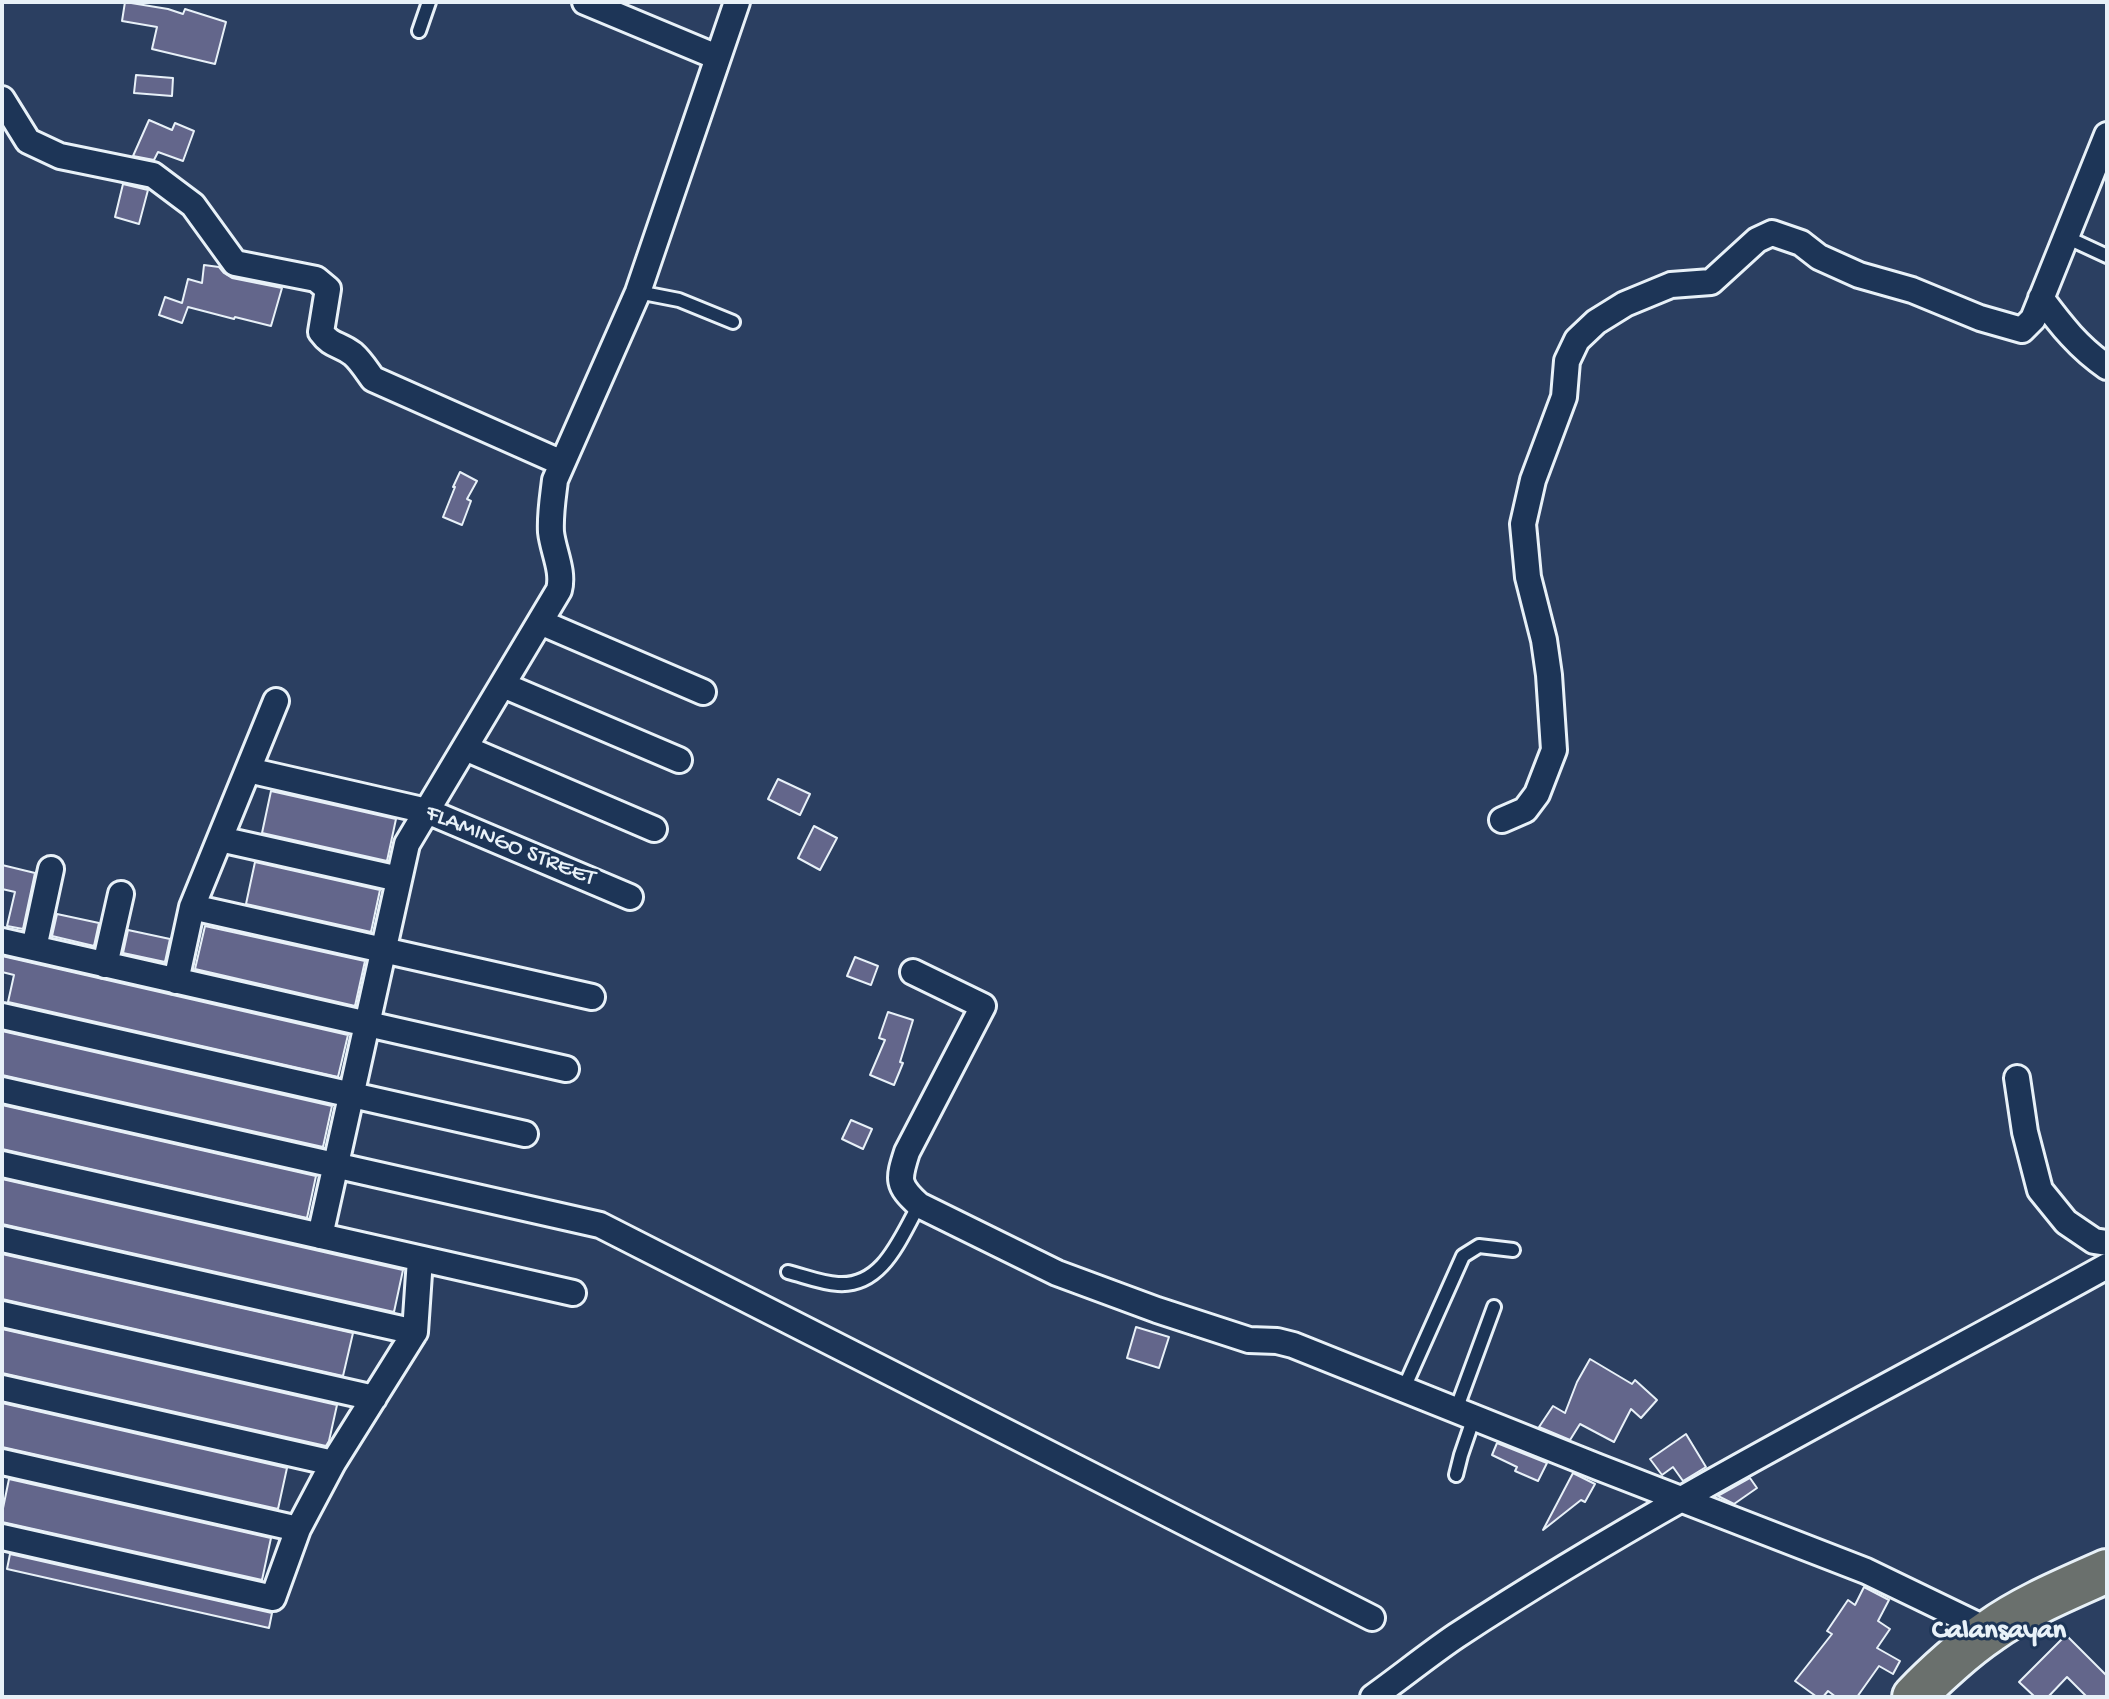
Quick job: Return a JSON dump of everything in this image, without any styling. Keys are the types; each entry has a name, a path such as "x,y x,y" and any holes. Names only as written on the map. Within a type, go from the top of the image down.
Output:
{"highway":[{"path":"1914,1697 1990,1631 2047,1598 2107,1571"}],"street":[{"path":"585,2 717,57"},
{"path":"320,1236 407,844 561,585 551,535 555,480 638,292 737,2"},
{"path":"2,99 28,141 60,156 153,175 193,205 235,263 316,279 328,289 321,332 329,342 357,357 373,379 562,463"},
{"path":"1502,820 1525,810 1537,794 1554,750 1549,675 1544,640 1528,577 1523,524 1533,480 1564,397 1567,361 1577,340 1596,322 1625,304 1671,285 1711,282 1757,240 1772,233 1801,243 1819,257 1859,275 1912,290 1980,318 2022,330 2033,319 2107,135"},
{"path":"2041,298 2087,354 2107,367"},
{"path":"540,622 703,692"},
{"path":"503,685 679,760"},
{"path":"176,981 192,907 276,701"},
{"path":"465,748 654,829"},
{"name":"FLAMINGO STREET","path":"248,770 427,811 630,897"},
{"path":"220,839 399,879"},
{"path":"34,948 51,869"},
{"path":"105,965 121,894"},
{"path":"192,907 592,997"},
{"path":"2,941 566,1069"},
{"path":"913,972 983,1006 907,1152 899,1175 905,1192 919,1205 1057,1273 1249,1340 1293,1345 1866,1571 1990,1631"},
{"path":"2,1016 525,1134"},
{"path":"2017,1078 2025,1132 2040,1190 2066,1222 2094,1241 2107,1243"},
{"path":"2,1090 600,1225 1372,1618"},
{"path":"2,1164 573,1293"},
{"path":"2,1239 415,1332"},
{"path":"2,1537 273,1598 298,1529 333,1463 415,1332 420,1259"},
{"path":"1373,1697 1454,1638 1594,1549 2107,1266"},
{"path":"2,1314 374,1398"},
{"path":"2,1388 333,1463"},
{"path":"2,1462 298,1529"}],"lane":[{"path":"419,31 429,2"},
{"path":"2066,237 2107,256"},
{"path":"638,292 679,300 733,322"},
{"path":"788,1272 833,1284 866,1279 882,1268 919,1205"},
{"path":"1404,1388 1463,1256 1479,1246 1513,1250"},
{"path":"1456,1475 1465,1413 1494,1307"}],"building":[{"path":"125,2 183,14 185,9 226,22 215,64 152,49 157,27 122,21"},
{"path":"136,75 173,78 172,96 134,93"},
{"path":"149,120 172,130 175,123 194,131 183,161 158,152 154,160 133,156"},
{"path":"123,184 148,190 139,224 115,217"},
{"path":"204,265 219,267 232,278 282,288 271,326 188,307 182,323 159,315 165,297 182,303 188,279 202,283"},
{"path":"460,472 477,481 467,499 471,501 462,525 443,517"},
{"path":"778,779 810,794 800,815 768,799"},
{"path":"271,791 396,819 387,861 262,833"},
{"path":"814,826 837,838 820,870 798,858"},
{"path":"255,862 380,890 371,932 246,904"},
{"path":"2,865 35,873 23,929 7,926 15,892 2,889"},
{"path":"57,914 99,923 94,946 52,936"},
{"path":"205,926 365,961 355,1006 195,969"},
{"path":"128,930 170,939 165,962 123,953"},
{"path":"2,956 348,1035 338,1077 8,1002 14,975 2,972"},
{"path":"855,957 878,966 871,985 847,976"},
{"path":"888,1012 913,1020 900,1062 903,1063 894,1085 870,1075 885,1040 879,1038"},
{"path":"2,1031 332,1106 323,1147 2,1075"},
{"path":"2,1105 316,1176 307,1218 2,1149"},
{"path":"851,1120 872,1129 863,1149 842,1139"},
{"path":"2,1179 403,1270 394,1312 2,1224"},
{"path":"2,1254 353,1333 343,1376 2,1299"},
{"path":"1136,1327 1169,1337 1159,1368 1127,1358"},
{"path":"2,1329 337,1405 329,1441 326,1446 2,1373"},
{"path":"1590,1359 1632,1384 1635,1380 1657,1400 1641,1418 1631,1409 1614,1442 1580,1424 1570,1440 1539,1427 1553,1406 1565,1413"},
{"path":"2,1403 287,1468 278,1509 2,1447"},
{"path":"1686,1434 1706,1467 1683,1481 1673,1467 1662,1475 1650,1459"},
{"path":"1497,1443 1547,1463 1538,1481 1515,1471 1517,1467 1492,1455"},
{"path":"1573,1473 1595,1484 1585,1502 1581,1500 1543,1530"},
{"path":"1750,1478 1757,1488 1734,1504 1718,1496"},
{"path":"9,1479 271,1538 262,1580 2,1522"},
{"path":"10,1554 272,1613 269,1628 7,1569"},
{"path":"1864,1587 1889,1600 1878,1621 1890,1629 1877,1648 1900,1661 1893,1674 1879,1666 1857,1697 1836,1697 1828,1691 1823,1697 1817,1697 1795,1681 1832,1634 1827,1631 1848,1600 1855,1605"},
{"path":"2066,1635 2107,1676 2107,1697 2087,1697 2067,1677 2048,1697 2035,1697 2019,1682"}],"district":[{"name":"Calansayan","path":"1999,1633"}]}
